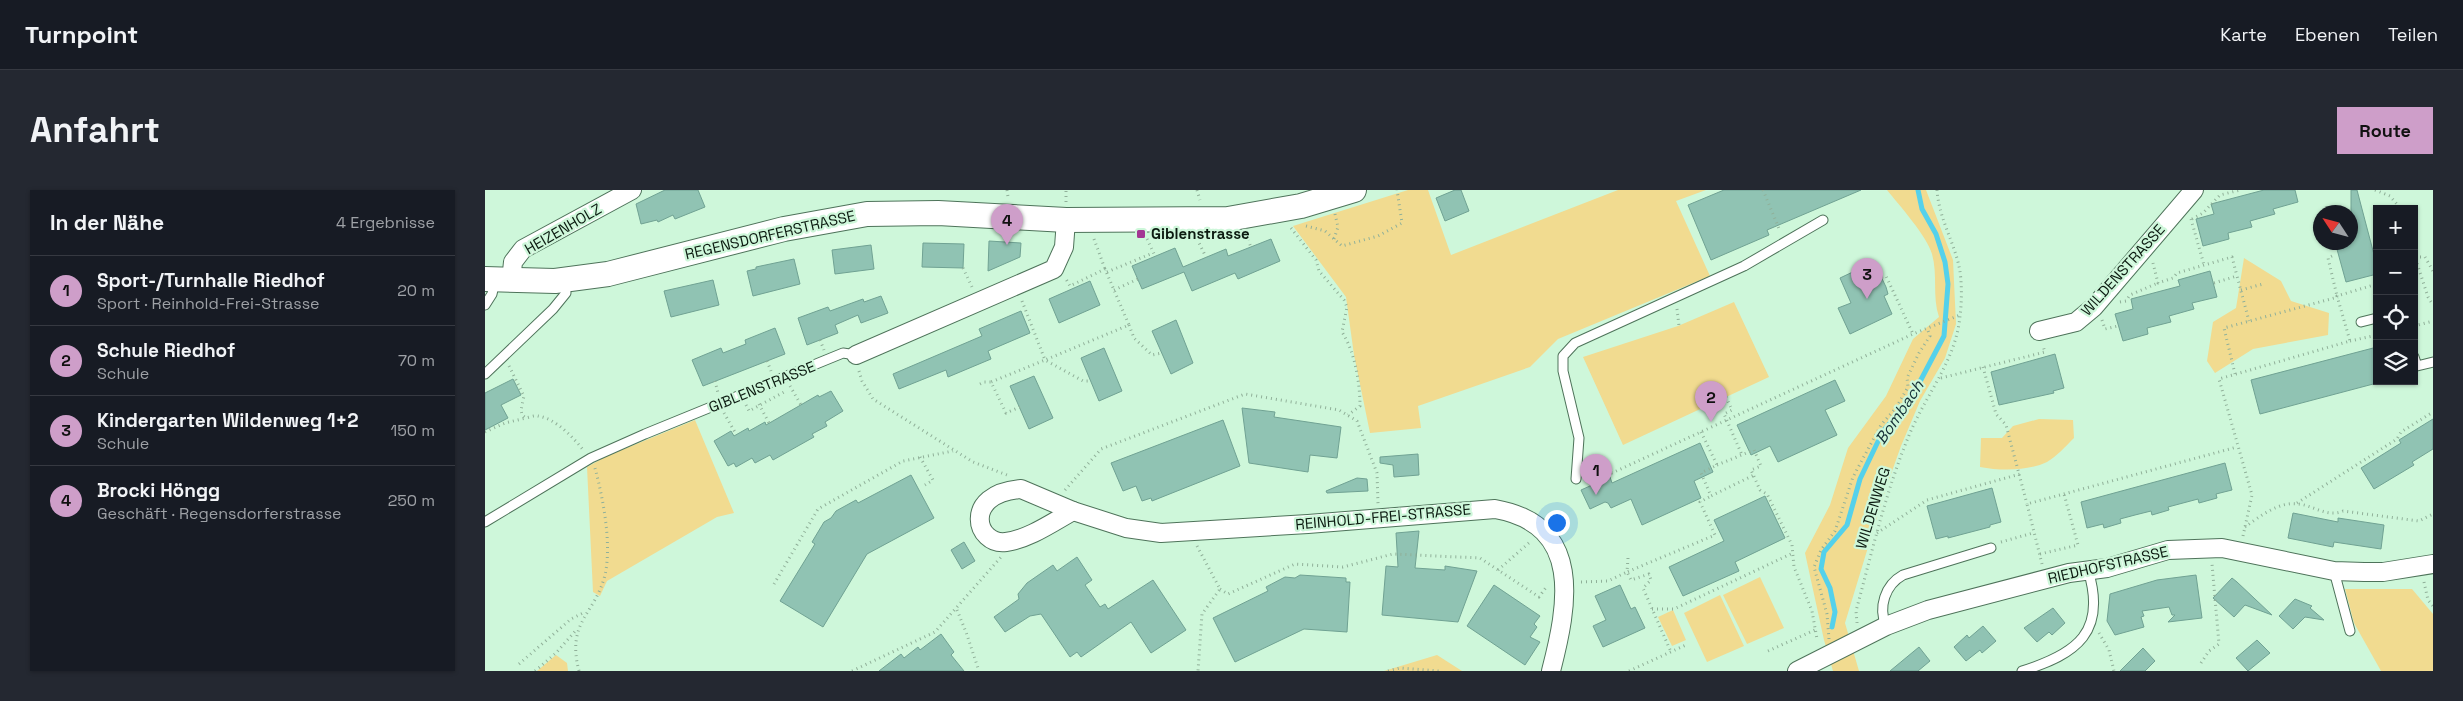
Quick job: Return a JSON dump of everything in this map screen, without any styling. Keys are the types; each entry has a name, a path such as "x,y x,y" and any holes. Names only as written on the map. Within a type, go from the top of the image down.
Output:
{"street":[{"name":"HEIZENHOLZ","path":"497,280 523,249 632,190"},
{"name":"REGENSDORFERSTRASSE","path":"497,280 565,280 608,274 784,229 867,214 1066,211 1228,219 1301,206 1354,190"},
{"name":"WILDENSTRASSE","path":"2039,331 2076,322 2094,307 2194,190"},
{"path":"1054,269 1064,247 1066,211"},
{"name":"GIBLENSTRASSE","path":"856,356 1054,269"},
{"name":"REINHOLD-FREI-STRASSE","path":"1005,542 995,541 985,533 980,524 979,512 984,503 997,493 1021,489 1073,511 1126,528 1161,532 1308,524 1495,508 1515,512 1543,530 1552,542 1561,566 1565,603 1563,627 1551,671"},
{"path":"1005,542 1023,536 1073,511"},
{"name":"RIEDHOFSTRASSE","path":"1797,671 1859,638 1928,610 2069,573 2107,568 2168,550 2202,547 2223,548 2334,571 2383,572 2428,570"}],"lane":[{"path":"1576,479 1579,438 1563,371 1563,356 1567,349 1575,343 1744,266 1823,220"},
{"path":"485,305 492,294 497,280"},
{"path":"485,374 553,309 566,293 565,280"},
{"path":"2361,322 2373,319"},
{"name":"GIBLENSTRASSE","path":"485,522 591,459 843,353 856,356"},
{"path":"2418,366 2433,362"},
{"path":"1886,626 1881,615 1881,606 1894,580 1903,574 1991,548"},
{"path":"2022,671 2057,658 2073,648 2084,637 2092,621 2093,595 2088,570"},
{"path":"2334,571 2350,631"}],"path":[{"path":"1007,190 1008,198"},
{"path":"1066,190 1066,211"},
{"path":"1197,190 1201,203"},
{"path":"1304,226 1325,231 1342,246 1378,236 1402,223 1397,190"},
{"path":"1763,190 1784,243"},
{"name":"WILDENWEG","path":"1859,638 1856,611 1877,533 1910,433 1941,378 1956,343 1961,314 1959,267 1939,209 1937,190"},
{"path":"2186,220 2203,213 2220,195 2240,190"},
{"path":"2375,190 2389,196 2399,205"},
{"path":"1333,209 1338,227 1334,239"},
{"path":"2191,219 2204,265"},
{"path":"1296,224 1288,223 1315,260 1319,271 1344,300 1347,307 1342,332 1347,340 1360,388 1359,406 1348,416"},
{"path":"1093,236 1134,338 1152,355 1161,353"},
{"path":"1196,236 1206,258"},
{"path":"1054,269 1063,276 1070,286 1106,271 1154,255 1147,238"},
{"path":"1248,239 1251,247"},
{"path":"2332,256 2328,258 2350,341"},
{"path":"2418,256 2425,257 2433,271"},
{"path":"2117,303 2126,301 2129,295 2173,278 2177,273 2232,258 2249,321"},
{"path":"2153,263 2158,283"},
{"path":"963,268 975,292"},
{"path":"2418,268 2428,298 2433,305"},
{"path":"1882,277 1886,276 1913,334"},
{"path":"2213,283 2237,276"},
{"path":"1114,290 1138,280"},
{"path":"2241,290 2263,284"},
{"path":"2235,374 2224,328 2373,285"},
{"path":"1027,311 1045,360 1083,381 1091,381"},
{"path":"1604,466 1612,473 1913,334 1961,314"},
{"path":"2100,314 2105,329 2118,326"},
{"path":"2418,325 2433,321"},
{"path":"980,384 991,382 1129,325"},
{"path":"1829,641 1827,614 1814,567 1821,550 1835,531 1853,477 1871,442 1881,425 1896,408 1908,387 1907,378 1930,336 1927,328"},
{"path":"1941,378 2045,352 2039,331"},
{"path":"2242,541 2252,495 2219,379 2373,336"},
{"path":"820,340 823,347"},
{"path":"856,356 862,381 873,399 973,462 1015,479"},
{"path":"504,357 524,396 521,410 522,415 526,418"},
{"path":"767,361 770,368"},
{"path":"1983,367 1996,414 2007,425 2044,572"},
{"path":"785,377 801,405"},
{"path":"715,382 718,391"},
{"path":"991,382 1005,413 1020,408"},
{"path":"752,390 770,425"},
{"path":"1060,496 1101,449 1245,394 1339,410 1357,421 1377,473 1378,506"},
{"path":"1726,397 1733,410 1724,414 1742,455"},
{"path":"718,404 736,434"},
{"path":"2245,527 2267,512 2297,503 2397,439 2401,432 2433,412"},
{"path":"485,432 505,423 539,416 559,426 569,434 591,459 607,534 608,559 605,577 577,629 556,653 535,671"},
{"path":"1701,432 1717,466"},
{"path":"2027,504 2237,447"},
{"path":"774,584 818,509 903,461 953,450"},
{"path":"1711,496 1701,473 1754,450 1761,466 1751,470 1760,490 1767,494 1793,553 1794,566 1813,611 1817,639"},
{"path":"919,457 933,480 925,485"},
{"path":"1581,582 1608,581 1715,535 1700,502 1754,474"},
{"path":"1877,533 1927,500 2020,474"},
{"path":"2040,554 2078,544 2064,494"},
{"path":"2297,503 2337,514 2343,511 2419,522 2433,514"},
{"path":"1991,548 2004,540 2033,532"},
{"path":"1498,570 1534,538"},
{"path":"1194,541 1220,589 1228,594 1295,564 1343,567 1393,554 1480,558 1539,597"},
{"path":"852,671 935,632 957,610 999,560 1005,542"},
{"path":"1652,609 1674,609 1793,553"},
{"path":"1628,558 1627,572 1631,580 1649,574 1651,580 1643,588 1671,652"},
{"path":"2201,663 2209,651 2219,644 2211,558"},
{"path":"2428,570 2428,600 2433,606"},
{"path":"1198,671 1202,614 1220,589"},
{"path":"957,610 967,632 979,671"},
{"path":"519,664 570,620 586,611"},
{"path":"2092,621 2109,650 2115,671"},
{"path":"577,629 576,658 579,671"},
{"path":"1768,651 1815,630"},
{"path":"1629,671 1688,644"},
{"path":"1389,671 1399,668 1439,671"}],"shaded area":[{"path":"1408,190 1428,190 1451,255 1618,190 1706,190 1676,201 1710,276 1558,339 1530,367 1418,406 1421,428 1370,433 1354,355 1346,297 1293,226"},
{"path":"1887,190 1926,190 1953,260 1956,324 1945,358 1920,401 1901,446 1886,488 1845,623 1859,671 1833,671 1824,640 1805,553 1830,505 1848,448 1886,396 1913,339 1939,317 1932,254 1925,239"},
{"path":"2244,258 2281,281 2291,301 2329,313 2328,335 2253,349 2215,373 2207,361 2213,322 2236,308"},
{"path":"1734,302 1769,377 1623,445 1583,357 1678,326"},
{"path":"2039,419 2073,420 2074,438 2054,457 2040,465 2014,469 1980,467 1981,438 2002,438 2013,426"},
{"path":"695,420 734,513 717,517 607,581 600,596 593,592 587,467 607,456"},
{"path":"1760,577 1784,628 1747,644 1723,595"},
{"path":"2345,589 2412,589 2433,614 2433,671 2381,671 2354,623"},
{"path":"1720,595 1744,646 1707,662 1684,613"},
{"path":"1673,610 1686,640 1672,646 1658,617"},
{"path":"556,655 567,663 568,671 537,671"},
{"path":"1437,655 1462,671 1384,671"}],"building":[{"path":"665,190 698,190 705,207 675,219 673,215 658,222 657,220 641,224 636,204"},
{"path":"1455,190 1461,190 1469,211 1445,221 1436,198"},
{"path":"1724,190 1861,190 1767,230 1769,235 1711,260 1688,205"},
{"path":"2264,190 2295,190 2298,202 2273,209 2275,214 2250,221 2252,227 2228,233 2229,239 2203,246 2196,219 2214,214 2211,204"},
{"path":"2351,190 2357,190 2373,251 2373,275 2346,282 2337,250 2358,250 2358,205 2351,205"},
{"path":"1271,239 1280,261 1238,279 1235,273 1192,291 1184,272 1142,289 1132,266 1175,248 1183,267 1226,249 1228,256"},
{"path":"989,241 1021,243 1020,257 988,271"},
{"path":"923,243 964,244 963,268 922,267"},
{"path":"871,245 874,269 835,274 832,250"},
{"path":"794,259 800,284 753,296 747,271 756,269 756,267"},
{"path":"1874,262 1886,287 1888,294 1884,296 1892,314 1850,334 1838,308 1851,303 1840,278"},
{"path":"2210,271 2217,297 2192,303 2194,309 2169,316 2171,322 2147,328 2148,334 2123,341 2115,314 2133,309 2131,299 2180,286 2178,280"},
{"path":"713,280 719,305 671,317 664,291"},
{"path":"1090,281 1100,305 1059,323 1049,299"},
{"path":"881,296 888,313 861,323 858,315 835,325 838,333 807,345 798,318 828,307 830,311 863,299 864,302"},
{"path":"1021,311 1030,333 988,351 991,359 948,377 946,370 899,389 893,374 982,336 979,329"},
{"path":"1176,320 1193,363 1171,374 1152,331"},
{"path":"775,328 785,354 703,386 692,360 721,348 723,353 746,344 745,340"},
{"path":"1104,348 1122,391 1099,401 1081,358"},
{"path":"2373,348 2373,384 2260,414 2251,380"},
{"path":"2055,354 2064,388 2053,391 2054,393 1999,405 1991,372"},
{"path":"1034,376 1053,418 1029,429 1010,386"},
{"path":"513,379 521,395 501,405 508,418 485,430 485,393"},
{"path":"1835,380 1845,401 1825,410 1837,435 1778,462 1770,446 1751,455 1737,425"},
{"path":"831,391 843,411 825,422 827,426 812,434 814,437 773,460 770,455 755,463 752,458 736,467 734,463 728,466 714,441 731,431 734,436 748,428 749,431 765,422 766,425 818,395 819,397"},
{"path":"1242,408 1275,412 1274,417 1341,427 1337,458 1310,455 1308,472 1249,463"},
{"path":"2433,419 2433,449 2412,462 2414,465 2374,489 2361,468 2401,443 2399,440"},
{"path":"1223,420 1240,466 1152,501 1151,498 1142,501 1136,486 1123,491 1111,463"},
{"path":"1700,443 1713,472 1694,481 1701,498 1642,525 1631,499 1611,508 1605,502 1590,509 1581,490 1610,477 1612,483"},
{"path":"1418,454 1419,475 1394,477 1393,465 1380,463 1380,457"},
{"path":"2225,463 2232,490 2216,494 2217,498 2199,503 2198,499 2168,507 2169,510 2152,515 2151,511 2135,515 2120,519 2121,523 2104,528 2103,524 2087,528 2081,502"},
{"path":"911,475 934,518 867,554 823,627 780,601 815,544 812,542 824,522 831,518 836,511 856,500 858,503"},
{"path":"1357,478 1367,479 1368,491 1327,493 1326,491"},
{"path":"1992,488 2001,522 1990,525 1990,527 1948,538 1948,536 1936,539 1927,506"},
{"path":"1765,496 1785,538 1735,562 1739,571 1683,596 1669,567 1724,541 1714,520"},
{"path":"2293,513 2338,522 2338,518 2384,525 2381,549 2334,542 2333,547 2288,538"},
{"path":"1419,531 1415,568 1445,570 1445,566 1477,571 1458,622 1382,615 1386,566 1398,567 1396,533"},
{"path":"964,542 975,561 962,569 951,550"},
{"path":"1077,557 1092,580 1085,585 1100,607 1105,604 1108,609 1153,580 1186,630 1151,653 1131,622 1081,657 1077,652 1070,657 1041,614 1030,616 1005,632 994,617 1019,599 1018,594 1027,583 1053,565 1057,571"},
{"path":"1300,575 1346,578 1346,582 1350,582 1347,632 1304,629 1235,662 1213,618 1268,591 1266,587 1285,577 1295,578"},
{"path":"2196,575 2202,618 2168,622 2175,615 2172,615 2169,607 2142,611 2144,616 2141,617 2144,627 2115,635 2107,621 2110,594 2157,580"},
{"path":"2232,578 2272,615 2245,605 2234,617 2213,598"},
{"path":"1494,585 1540,616 1534,624 1537,627 1530,637 1540,642 1525,665 1467,626"},
{"path":"1620,585 1631,609 1635,607 1645,628 1603,647 1593,626 1606,620 1595,596"},
{"path":"2295,599 2312,606 2310,608 2324,620 2305,617 2293,629 2279,616"},
{"path":"2053,608 2065,623 2052,635 2049,632 2037,642 2024,628"},
{"path":"1983,626 1996,641 1982,653 1980,650 1966,661 1954,647 1967,635 1969,638"},
{"path":"941,634 954,652 951,655 964,671 879,671 901,654 904,658 918,647 920,650"},
{"path":"2257,640 2270,653 2248,671 2236,658"},
{"path":"1919,647 1930,661 1918,671 1890,671"},
{"path":"2143,648 2155,661 2145,671 2120,671"}],"waterway":[{"name":"Bombach","path":"1832,627 1835,612 1830,588 1821,569 1824,552 1847,525 1860,479 1883,431 1903,409 1915,391 1944,336 1948,284 1945,262 1936,234 1922,209 1918,190"}],"place":[{"name":"Giblenstrasse","path":"1141,234"},
{"name":"Brocki Höngg","path":"1007,245"},
{"name":"Kindergarten Wildenweg 1+2","path":"1867,299"},
{"name":"Schule Riedhof","path":"1711,422"},
{"name":"Sport-/Turnhalle Riedhof","path":"1596,495"}]}
